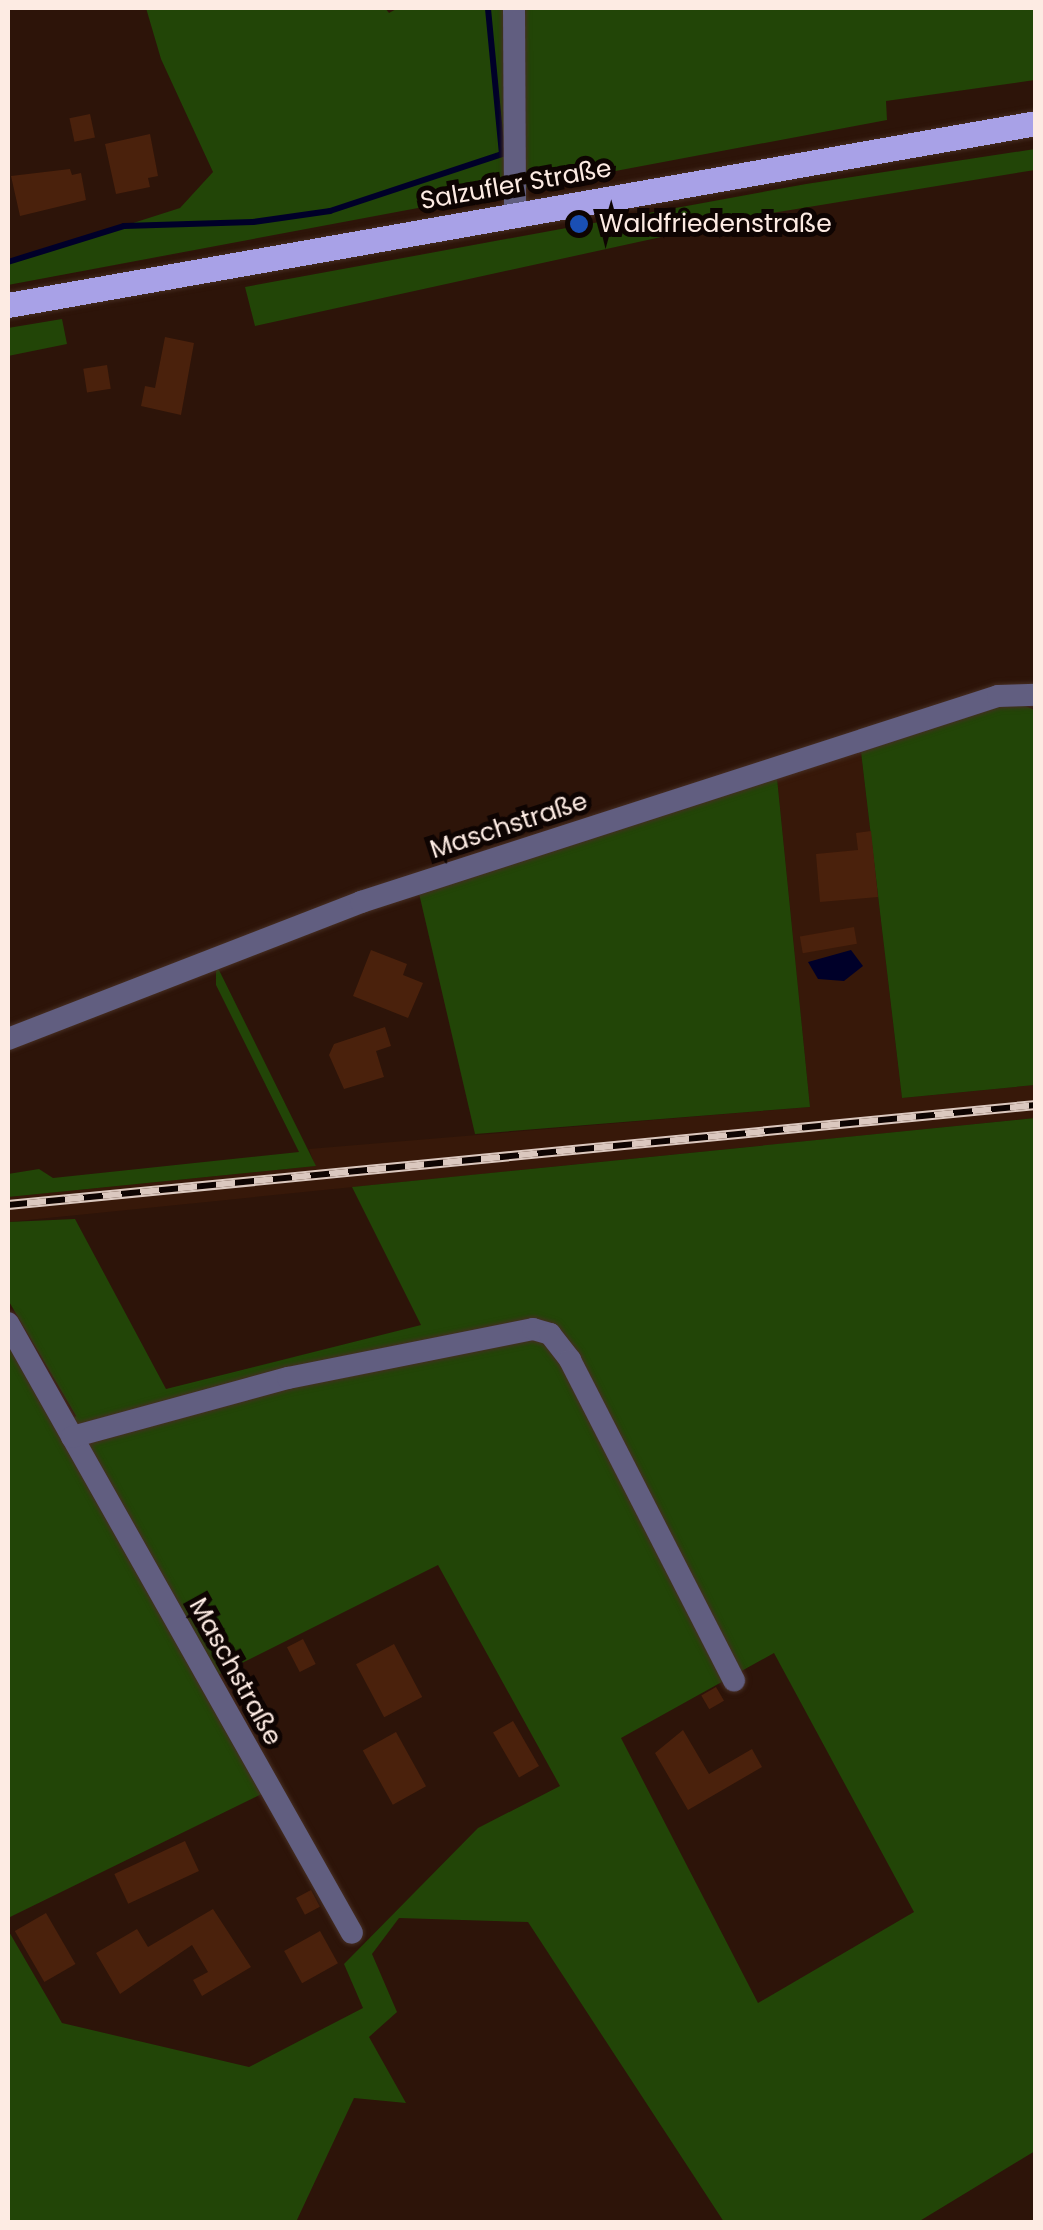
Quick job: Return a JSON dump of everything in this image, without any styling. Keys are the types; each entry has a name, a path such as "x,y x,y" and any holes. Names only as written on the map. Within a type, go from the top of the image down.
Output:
{"main road":[{"name":"Salzufler Straße","path":"8,306 1036,123"}],"street":[{"path":"514,8 516,215"},
{"name":"Maschstraße","path":"8,1039 360,902 998,696 1036,695"},
{"name":"Maschstraße","path":"8,1322 352,1933"},
{"path":"72,1437 288,1378 534,1329 550,1334 570,1360 734,1682"}],"shaded area":[{"path":"861,752 902,1098 1035,1085 1035,1118 8,1222 8,1197 315,1166 309,1149 810,1107 777,778"}],"green space":[{"path":"146,8 385,8 389,13 398,8 1035,8 1035,80 886,101 887,120 8,285 8,263 180,208 213,172 161,59"},
{"path":"1035,149 1035,170 766,214 255,326 245,287 806,184"},
{"path":"62,319 67,344 8,356 8,328"},
{"path":"1013,701 1035,710 1035,1085 902,1098 861,752"},
{"path":"777,778 810,1107 475,1134 418,889"},
{"path":"216,964 316,1166 8,1197 8,1174 39,1169 53,1178 299,1152 216,985"},
{"path":"1035,1118 1035,2151 918,2222 724,2222 528,1922 399,1918 372,1954 397,2012 369,2037 406,2103 354,2098 296,2222 8,2222 8,1930 62,2023 249,2067 363,2008 344,1964 478,1828 560,1786 438,1565 218,1675 276,1787 8,1918 8,1337 60,1428 76,1416 8,1300 8,1222 75,1219 166,1389 421,1325 352,1187","holes":["774,1653 914,1912 758,2003 621,1738"]}],"water":[{"path":"851,950 863,966 844,981 818,979 808,962"}],"building":[{"path":"90,114 95,137 74,142 69,118"},
{"path":"150,134 158,176 148,178 150,187 116,194 105,144"},
{"path":"70,169 72,175 81,173 86,200 20,216 11,176"},
{"path":"165,337 194,343 181,415 141,406 145,386 155,388"},
{"path":"107,365 111,389 87,392 83,369"},
{"path":"871,831 878,897 820,902 816,854 858,850 856,833"},
{"path":"854,927 857,944 803,953 800,937"},
{"path":"371,950 407,964 403,975 423,983 408,1018 353,996"},
{"path":"385,1027 391,1046 376,1051 384,1077 344,1089 329,1055 334,1044"},
{"path":"303,1639 316,1664 300,1672 287,1647"},
{"path":"394,1644 422,1697 384,1717 356,1664"},
{"path":"716,1687 724,1701 709,1709 701,1695"},
{"path":"513,1721 539,1766 519,1778 493,1732"},
{"path":"683,1730 709,1774 752,1749 762,1767 688,1810 655,1753"},
{"path":"396,1732 426,1786 393,1805 363,1750"},
{"path":"185,1841 199,1871 128,1904 114,1874"},
{"path":"311,1890 320,1907 305,1915 296,1898"},
{"path":"213,1909 251,1967 202,1996 193,1980 208,1972 192,1945 120,1994 96,1953 137,1929 148,1947"},
{"path":"46,1913 76,1964 44,1982 15,1931"},
{"path":"320,1931 338,1963 302,1983 284,1951"}],"waterway":[{"path":"8,262 124,226 253,222 330,211 502,154 488,8"}],"railway":[{"path":"8,1205 1036,1105"}],"place":[{"name":"Waldfriedenstraße","path":"579,224"}]}
